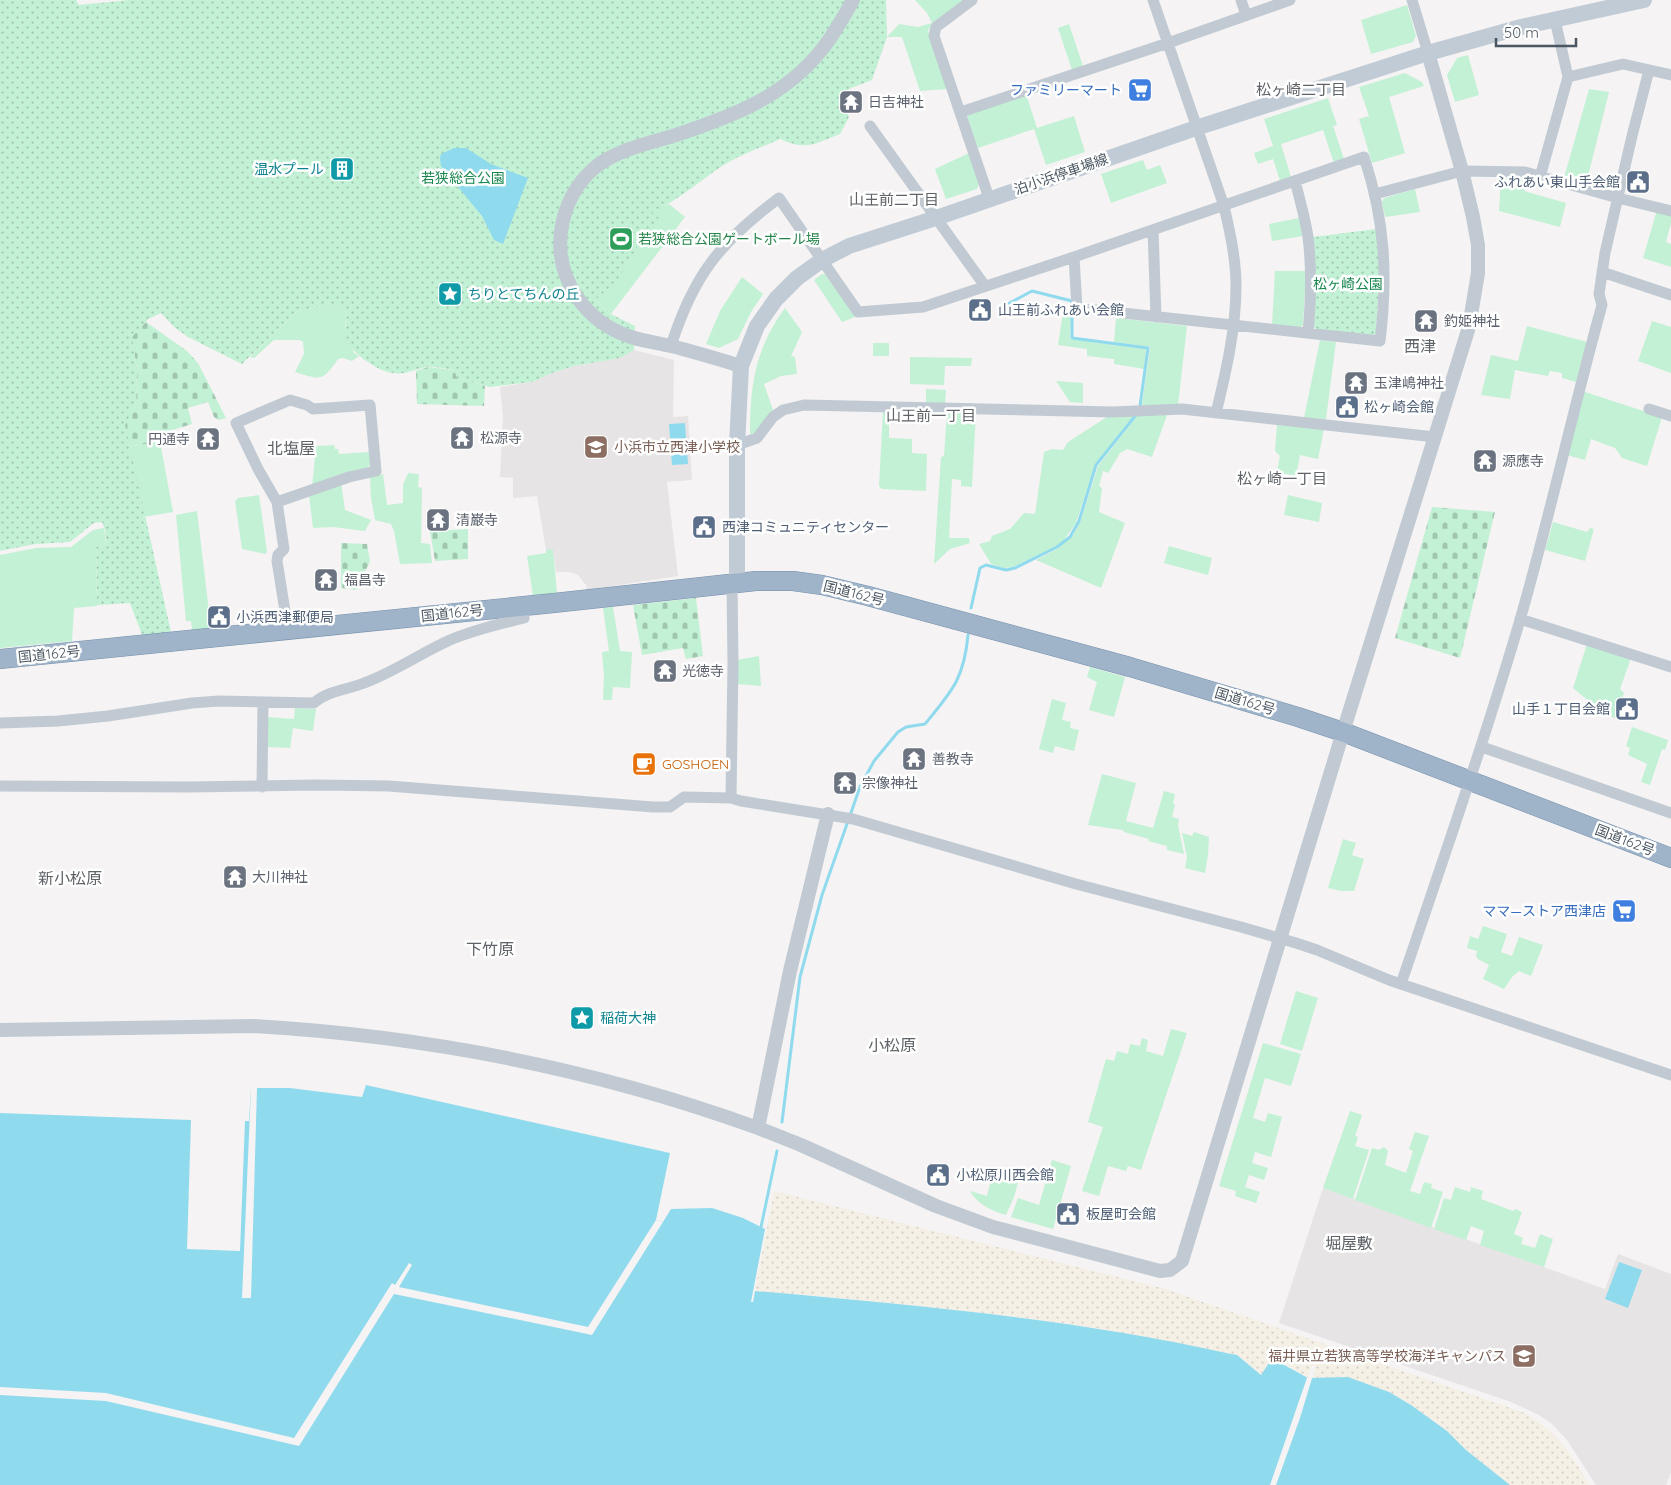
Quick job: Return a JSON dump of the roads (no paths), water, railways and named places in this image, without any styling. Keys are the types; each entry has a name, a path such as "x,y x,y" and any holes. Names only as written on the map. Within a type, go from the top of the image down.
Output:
{"highway":[{"name":"国道162号","path":"0,659 734,583 773,580 794,581 831,587 1186,683 1298,717 1343,732 1671,858"}],"main road":[{"name":"泊小浜停車場線","path":"734,583 741,366 757,326 776,298 797,278 822,260 848,246 936,218 989,198 1196,128 1428,53 1521,28 1644,0"}],"street":[{"path":"741,366 671,346 630,337 609,327 591,315 567,279 561,255 561,226 571,197 582,180 607,159 740,112 785,86 823,49 853,0"},
{"path":"972,0 936,27 934,36 989,198"},
{"path":"1153,0 1224,206 1232,238 1236,287 1233,325 1226,370 1216,413"},
{"path":"1241,0 1246,15"},
{"path":"961,112 1290,0"},
{"path":"0,1030 253,1026 371,1037 451,1047 627,1086 697,1106 801,1145 936,1206 993,1227 1155,1270 1170,1270 1180,1264 1186,1254 1343,732 1469,326 1478,273 1478,244 1462,171 1412,0"},
{"path":"1540,177 1568,77 1555,20"},
{"path":"1568,77 1623,64 1671,75"},
{"path":"1401,984 1482,747 1520,619 1602,305 1599,294 1602,272 1649,70"},
{"path":"870,126 985,286"},
{"path":"671,346 681,315 694,288 712,261 731,238 779,198 858,312 923,307 1364,157 1375,194 1381,228 1385,271 1380,341 1077,308 1074,257"},
{"path":"1375,194 1462,171 1524,172 1618,198 1671,210"},
{"path":"1295,181 1308,238 1311,295 1308,333"},
{"path":"1153,230 1156,317"},
{"path":"1602,272 1671,295"},
{"path":"277,502 349,477 376,471 370,405 313,409 307,405 290,400 236,423 258,469 277,502 284,549 278,555 277,561 288,630"},
{"path":"737,445 757,438 773,417 783,410 804,406 1113,412 1182,409 1435,437"},
{"path":"1649,409 1671,416"},
{"path":"731,798 734,583"},
{"path":"0,723 108,716 201,702 314,703 322,696 364,683 400,667 450,640 524,618 524,606"},
{"path":"1520,619 1671,667"},
{"path":"262,787 263,702"},
{"path":"1482,747 1671,813"},
{"path":"0,786 262,787 318,784 389,786 653,807 670,807 684,797 731,798 741,802 828,814 849,818 1067,882 1281,938 1317,950 1401,984 1671,1075"},
{"path":"758,1128 790,971 828,814"}],"water":[{"path":"454,148 466,148 491,164 528,178 503,244 494,240 482,216 441,166 441,154"},
{"path":"685,423 688,464 672,465 669,424"},
{"path":"366,1085 670,1153 656,1220 663,1222 671,1209 712,1208 743,1218 765,1229 751,1302 753,1302 755,1291 1054,1322 1113,1331 1237,1355 1261,1375 1269,1363 1277,1361 1308,1378 1348,1377 1389,1392 1411,1405 1447,1431 1466,1450 1510,1485 0,1485 0,1113 191,1120 187,1249 240,1251 245,1121 249,1121 251,1088 290,1088 362,1097"},
{"path":"1619,1262 1642,1270 1628,1308 1605,1299"}],"waterway":[{"path":"1006,305 1032,291 1072,301 1072,338 1148,348 1140,406"},
{"path":"971,608 980,568 986,565 1006,570 1015,568 1057,547 1070,537 1079,521 1096,465 1136,415"},
{"path":"782,1122 800,977 822,895 860,787 874,761 898,732 906,727 925,724 943,702 960,674 968,635"},
{"path":"761,1227 777,1151"}],"place":[{"name":"ファミリーマート","path":"1140,90"},
{"name":"日吉神社","path":"851,102"},
{"name":"温水プール","path":"342,169"},
{"name":"ふれあい東山手会館","path":"1638,182"},
{"name":"若狭総合公園ゲートボール場","path":"621,239"},
{"name":"ちりとてちんの丘","path":"450,294"},
{"name":"山王前ふれあい会館","path":"980,310"},
{"name":"釣姫神社","path":"1426,321"},
{"name":"玉津嶋神社","path":"1356,383"},
{"name":"松ヶ崎会館","path":"1347,407"},
{"name":"松源寺","path":"462,438"},
{"name":"円通寺","path":"208,439"},
{"name":"小浜市立西津小学校","path":"596,447"},
{"name":"源應寺","path":"1485,461"},
{"name":"清巌寺","path":"438,520"},
{"name":"西津コミュニティセンター","path":"704,527"},
{"name":"福昌寺","path":"326,580"},
{"name":"小浜西津郵便局","path":"219,617"},
{"name":"光徳寺","path":"665,671"},
{"name":"山手１丁目会館","path":"1627,709"},
{"name":"善教寺","path":"914,759"},
{"name":"GOSHOEN","path":"644,764"},
{"name":"宗像神社","path":"845,783"},
{"name":"大川神社","path":"235,877"},
{"name":"ママ―ストア西津店","path":"1624,911"},
{"name":"稲荷大神","path":"582,1018"},
{"name":"小松原川西会館","path":"938,1175"},
{"name":"板屋町会館","path":"1068,1214"},
{"name":"福井県立若狭高等学校海洋キャンパス","path":"1524,1356"}],"district":[{"name":"松ヶ崎二丁目","path":"1301,90"},
{"name":"山王前二丁目","path":"894,200"},
{"name":"西津","path":"1420,346"},
{"name":"山王前一丁目","path":"931,416"},
{"name":"北塩屋","path":"291,448"},
{"name":"松ヶ崎一丁目","path":"1282,479"},
{"name":"新小松原","path":"70,878"},
{"name":"下竹原","path":"490,949"},
{"name":"小松原","path":"892,1045"},
{"name":"堀屋敷","path":"1349,1243"}],"park label":[{"name":"若狭総合公園","path":"463,178"},
{"name":"松ヶ崎公園","path":"1348,284"}]}
